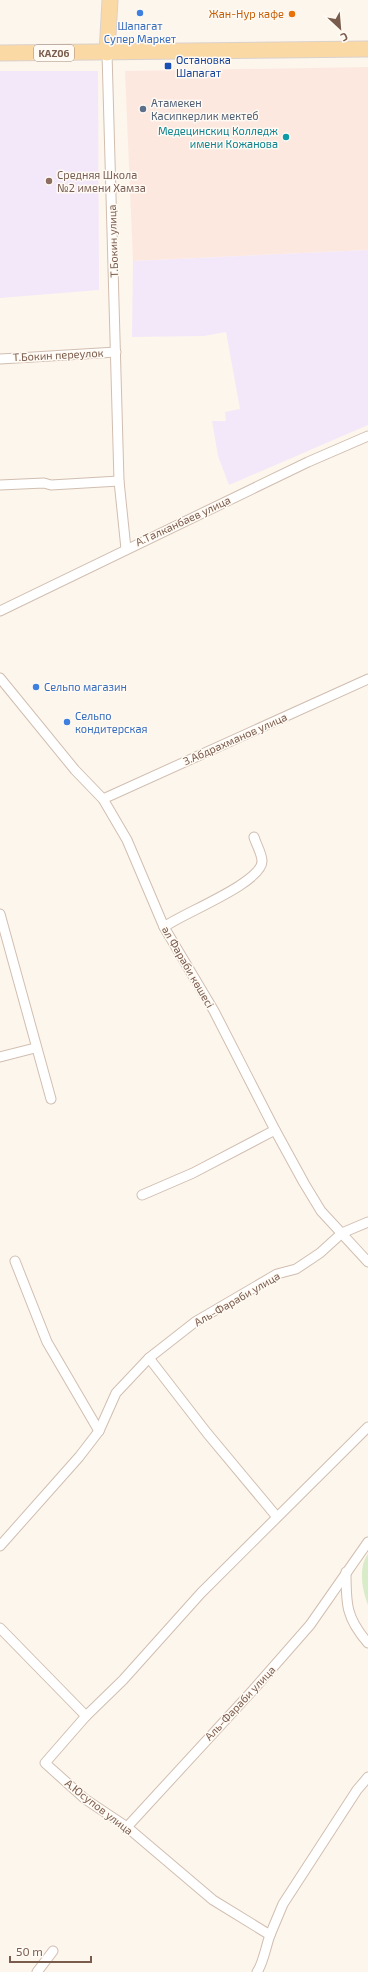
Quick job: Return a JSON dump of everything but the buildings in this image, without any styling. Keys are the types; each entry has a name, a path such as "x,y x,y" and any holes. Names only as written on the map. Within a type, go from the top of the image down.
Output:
{"main road":[{"name":"Т.Бокин улица","path":"107,53 110,0"},
{"name":"KАZ06","path":"0,53 368,49"}],"street":[{"name":"Т.Бокин улица","path":"107,53 119,481 126,549"},
{"name":"Т.Бокин переулок","path":"0,358 116,352"},
{"name":"А.Талканбаев улица","path":"0,611 308,462 368,436"},
{"path":"0,485 44,483 51,485 99,484 119,481"},
{"name":"әл Фараби көшесі","path":"0,678 70,764 103,799 127,840 164,927 214,1011 275,1130 322,1211 368,1262"},
{"name":"З.Абдрахманов улица","path":"103,799 368,679"},
{"path":"164,927 244,883 259,871 262,861 254,837"},
{"path":"0,914 51,1099"},
{"path":"0,1057 36,1048"},
{"path":"142,1196 193,1173 275,1130"},
{"name":"Аль-Фараби улица","path":"1,1541 79,1457 99,1430 116,1393 149,1358 195,1322 277,1274 296,1269 320,1253 342,1233 368,1222"},
{"path":"15,1261 47,1342 99,1430"},
{"path":"149,1358 207,1433 277,1517"},
{"path":"0,1628 86,1716 123,1680 201,1593 368,1427"},
{"name":"Аль-Фараби улица","path":"126,1827 253,1690 310,1625 368,1542"},
{"path":"346,1572 346,1605 356,1629 368,1643"},
{"name":"А.Юсупов улица","path":"86,1716 45,1763 85,1799 126,1827 213,1900 270,1935"},
{"path":"257,1972 261,1966 270,1935 283,1904 353,1796 368,1777"},
{"path":"37,1972 53,1951"}],"shaded area":[{"path":"368,67 368,250 133,261 125,71"},
{"name":"Средняя Школа №2 имени Хамза","path":"0,71 98,71 99,290 0,298"},
{"path":"368,250 368,425 229,485 218,456 212,421 226,421 225,412 240,409 226,332 204,336 132,337 133,261"}],"green space":[{"path":"368,1554 368,1605 364,1593 362,1572 365,1559"}],"place":[{"name":"Шапагат Супер Маркет","path":"140,13"},
{"name":"Жан-Нур кафе","path":"292,14"},
{"name":"Остановка Шапагат","path":"168,66"},
{"name":"Атамекен Касипкерлик мектеб","path":"143,109"},
{"name":"Медецинскиц Колледж имени Кожанова","path":"286,137"},
{"name":"Средняя Школа №2 имени Хамза","path":"49,181"},
{"name":"Сельпо магазин","path":"36,687"},
{"name":"Сельпо кондитерская","path":"67,722"}]}
